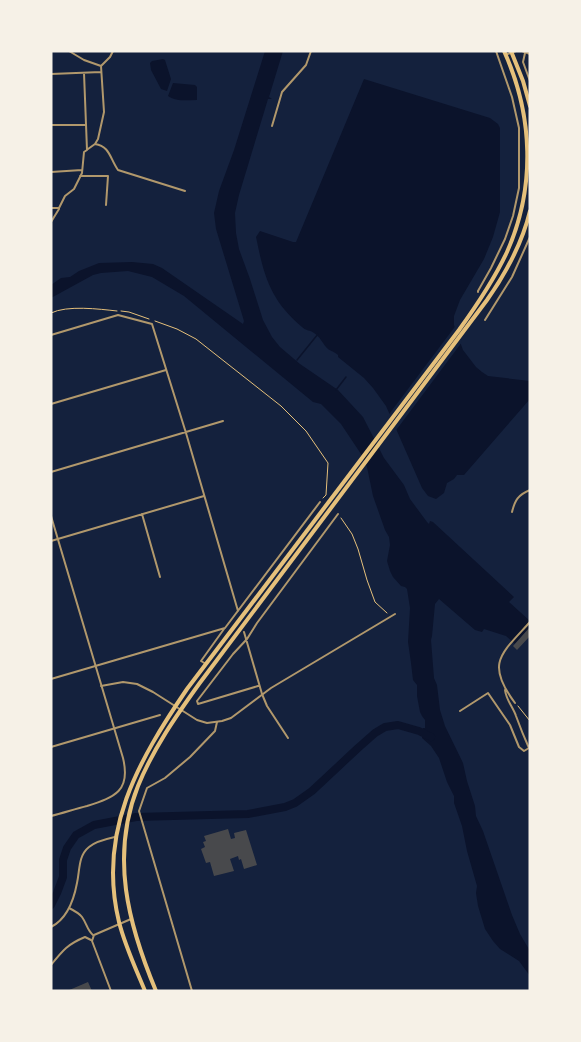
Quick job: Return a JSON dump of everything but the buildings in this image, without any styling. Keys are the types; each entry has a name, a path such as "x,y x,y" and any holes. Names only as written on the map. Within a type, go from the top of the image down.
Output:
{"highway":[{"path":"513,51 530,106"},
{"path":"145,991 119,924 112,877 115,837 130,786 176,706 459,330 488,288 503,261 517,226 524,196 528,159 526,127 517,86 505,53"},
{"path":"156,991 131,919 123,856 130,812 137,789 150,761 199,684 461,336 504,274 519,246 530,211"}],"street":[{"path":"69,51 101,66"},
{"path":"51,222 65,196 74,189 82,170 84,152 98,139 104,112 101,66 113,51"},
{"path":"272,126 282,92 306,65 311,51"},
{"path":"478,292 505,239 519,188 519,128 512,97 496,51"},
{"path":"505,53 513,51"},
{"path":"530,54 524,52 523,62 530,81"},
{"path":"51,74 101,72"},
{"path":"84,73 87,150"},
{"path":"51,125 86,124"},
{"path":"95,144 103,145 109,151 118,170 185,191"},
{"path":"51,172 82,170"},
{"path":"80,176 108,176 106,205"},
{"path":"51,208 59,208"},
{"path":"485,320 516,269 530,237"},
{"path":"492,301 496,303"},
{"path":"51,335 118,315 152,324 238,611"},
{"path":"51,404 166,370"},
{"path":"51,472 223,421"},
{"path":"512,512 518,496 530,490"},
{"path":"51,541 205,496"},
{"path":"206,664 201,661 320,502"},
{"path":"142,514 160,577"},
{"path":"260,686 198,704 197,701 247,639 257,622 338,514"},
{"path":"51,516 125,770 125,778 120,790 107,800 51,816"},
{"path":"101,686 123,682 137,684 197,720 207,723 217,722 231,718 262,694 393,615"},
{"path":"515,703 499,675 499,665 503,654 530,622"},
{"path":"51,679 225,628"},
{"path":"244,632 262,694 267,706 288,738"},
{"path":"460,711 488,693 510,725 519,747 524,751 529,748 506,696 506,690"},
{"path":"51,747 160,715"},
{"path":"192,991 139,813 147,788 165,778 190,757 215,731 217,722"},
{"path":"51,927 56,925 69,908 77,884 81,857 87,848 96,842 115,837"},
{"path":"69,908 79,914 93,935"},
{"path":"91,940 93,935 131,919"},
{"path":"51,965 63,949 86,937 91,940 111,991"}],"path":[{"path":"51,313 56,310 79,309 129,312 177,329 196,339 281,406 306,431 328,463 326,495 320,502"},
{"path":"338,514 352,534 375,602 393,615"},
{"path":"515,703 530,721"}],"water":[{"path":"265,51 283,51 269,97 272,99 268,99 235,213 239,249 263,320 280,347 338,390 363,417 384,458 427,522 429,524 430,521 433,522 514,597 509,602 530,621 530,627 515,644 506,636 484,629 482,632 475,630 439,599 435,604 431,640 434,678 440,710 463,763 476,816 512,915 530,951 530,976 519,961 500,949 485,929 478,906 477,886 454,796 439,758 422,738 425,720 420,712 417,685 413,680 408,642 410,608 407,589 401,586 390,571 387,561 389,537 373,496 367,467 341,424 321,404 313,402 184,296 152,277 128,271 101,273 51,298 51,285 61,278 70,277 99,263 153,264 243,324 216,229 214,213 219,191"},
{"path":"163,59 171,79 167,91 161,89 151,70 150,63"},
{"path":"364,79 490,118 500,128 500,212 484,259 460,300 454,316 454,325 463,350 476,367 488,376 530,381 530,399 464,475 457,475 447,483 444,493 436,499 428,496 422,488 386,406 373,388 338,355 327,348 316,335 291,317 275,297 262,264 256,237 260,231 296,242"},
{"path":"173,83 195,85 197,100 178,100 168,96"}],"pier":[{"path":"457,324 462,342 394,433 387,417"}],"waterway":[{"path":"297,360 318,334"},
{"path":"336,390 346,377"},
{"path":"51,905 63,877 63,860 67,848 76,835 94,825 136,817 248,814 285,807 312,791 375,733 385,727 398,725 431,737"}]}
